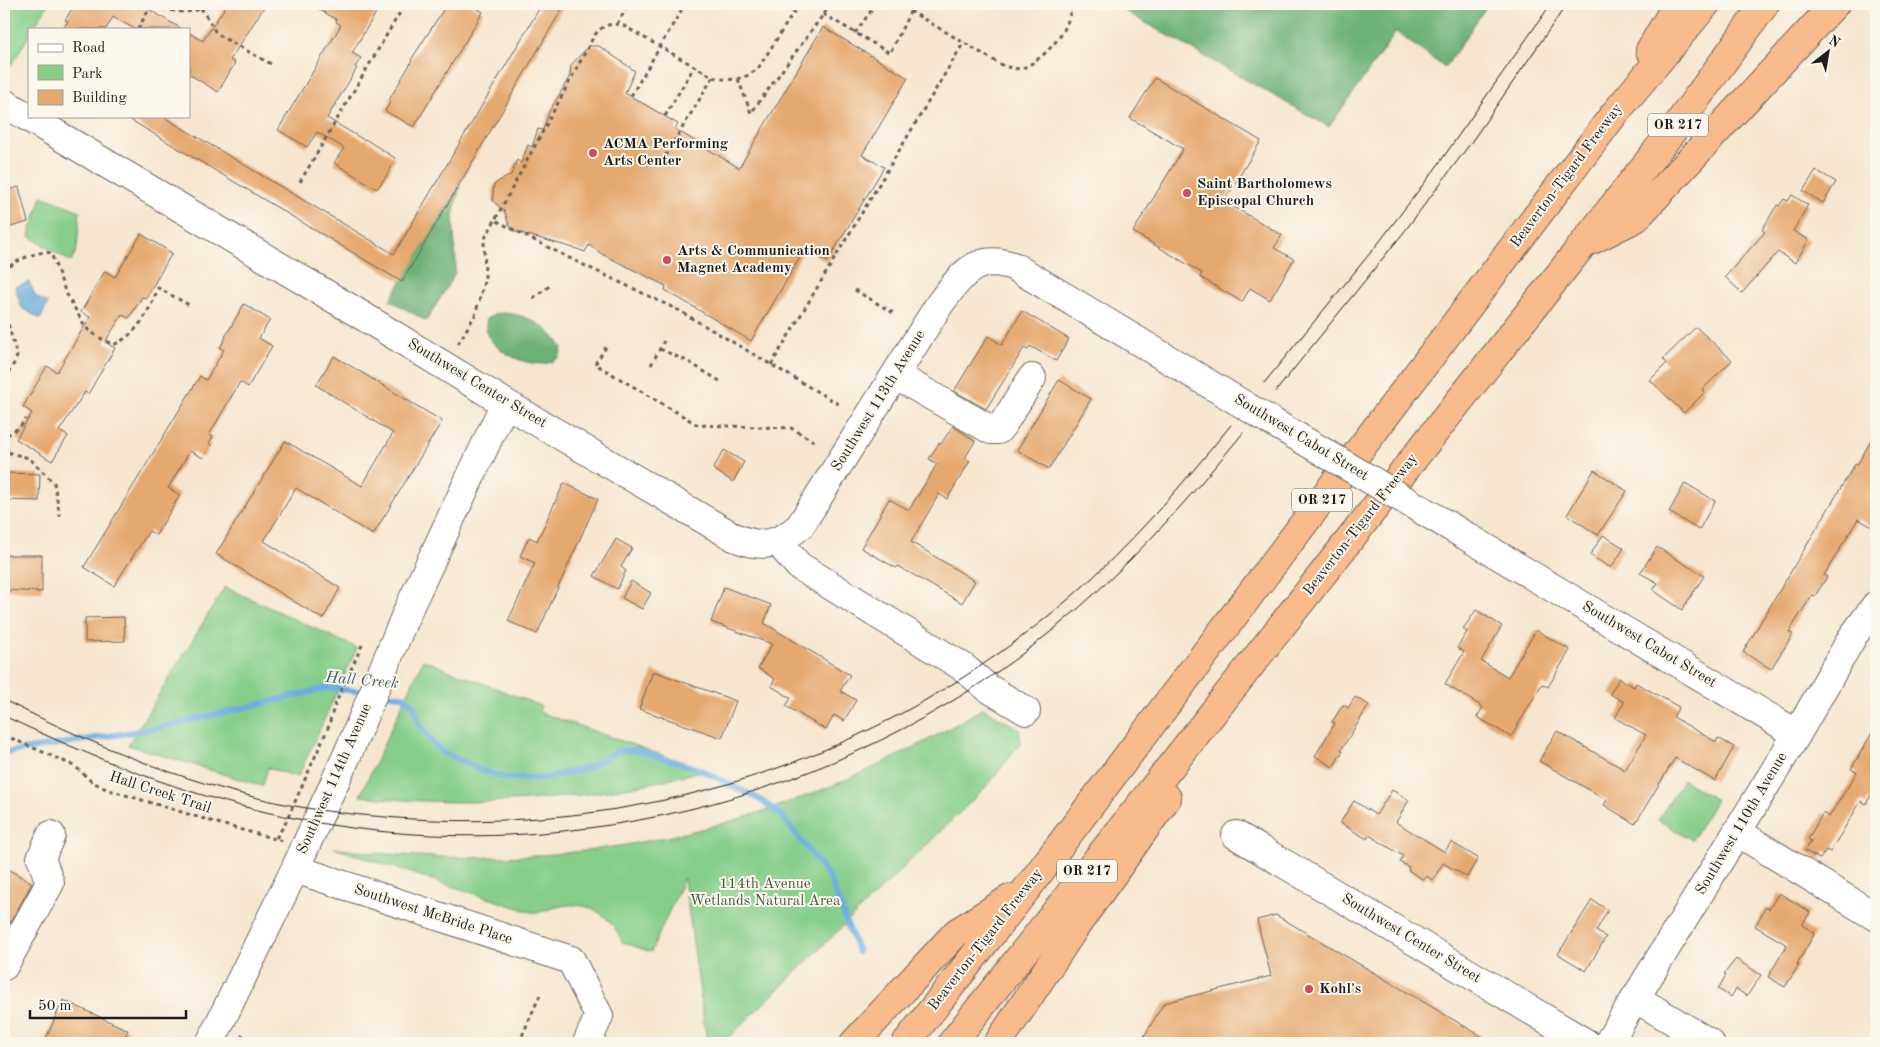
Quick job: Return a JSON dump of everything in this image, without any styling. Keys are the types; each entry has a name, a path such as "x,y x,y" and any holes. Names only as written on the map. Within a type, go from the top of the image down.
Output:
{"highway":[{"path":"1615,113 1677,4"},
{"name":"Beaverton-Tigard Freeway","path":"906,1043 1029,886 1615,113 1706,4"},
{"name":"Beaverton-Tigard Freeway","path":"952,1043 1586,242 1678,124 1765,4"},
{"path":"1586,242 1636,218 1836,4"},
{"path":"998,1043 1076,926 1201,751 1223,700"},
{"path":"854,1043 956,933 1029,886"}],"street":[{"name":"Southwest Center Street","path":"4,103 28,117"},
{"name":"Southwest Center Street","path":"29,118 353,310 505,403 734,537 751,544 778,542"},
{"name":"Southwest Cabot Street","path":"982,264 993,261 1004,262 1015,267 1797,734"},
{"name":"Southwest 113th Avenue","path":"778,542 800,526 939,305 966,271 982,264"},
{"path":"895,375 991,430 998,430 1003,424 1032,378"},
{"name":"Southwest 114th Avenue","path":"210,1043 295,869 361,722 407,612 505,403"},
{"path":"778,542 799,566 946,657 988,688 1026,711"},
{"name":"Southwest 110th Avenue","path":"1608,1043 1797,734 1853,636 1876,604"},
{"path":"1736,832 1876,917"},
{"path":"4,966 50,883 41,858 51,835"},
{"name":"Southwest Center Street","path":"1236,835 1586,1043"},
{"name":"Southwest McBride Place","path":"295,869 572,960 599,1016 587,1043"},
{"path":"1636,998 1710,1043"}],"path":[{"path":"139,28 151,5 175,12 187,12 208,4"},
{"path":"300,182 403,6 396,4"},
{"path":"617,24 629,4"},
{"path":"631,96 684,4"},
{"path":"458,344 474,315 480,298 486,264 484,240 594,36 608,24 617,24 632,30 713,77 723,80 738,79 753,73 759,67 799,4"},
{"path":"738,79 750,112 831,4"},
{"path":"855,33 876,4"},
{"path":"823,14 890,54 914,4"},
{"path":"910,10 1008,68 1022,68 1037,59 1060,36 1067,24 1073,4"},
{"path":"201,8 220,36 271,64"},
{"path":"771,365 964,42"},
{"path":"666,116 694,67"},
{"path":"661,163 713,77"},
{"path":"495,220 678,310 840,405"},
{"path":"4,272 15,262 41,252 51,253 65,291 84,325 94,334 115,344 128,337 138,326 158,288 191,306"},
{"path":"533,298 552,285"},
{"path":"855,290 895,314"},
{"path":"4,309 16,356 15,362 4,378"},
{"path":"651,365 664,341"},
{"path":"606,347 595,364 698,425 791,428 817,443"},
{"path":"660,349 723,383"},
{"path":"7,435 20,427 26,419"},
{"path":"4,424 7,435 7,449 10,453 29,458 54,483 60,516"},
{"path":"4,452 7,449"},
{"path":"276,838 285,824 328,728 334,707 362,645"},
{"name":"Hall Creek Trail","path":"4,735 70,764 90,781 106,789 290,843"},
{"path":"519,1043 540,995"},
{"path":"240,1035 256,1043"}],"green space":[{"path":"4,4 48,4 34,28 28,28 28,38 11,65 4,60"},
{"path":"1116,4 1488,4 1445,68 1396,32 1329,127 1116,6"},
{"path":"460,185 453,216 455,271 426,321 390,300"},
{"path":"42,196 80,211 77,249 71,262 29,236"},
{"path":"503,313 521,316 544,328 562,348 559,357 550,363 540,364 517,359 497,346 490,339 486,331 486,323 487,319 494,314"},
{"path":"225,587 357,648 298,777 268,768 262,786 128,745"},
{"path":"423,660 541,706 539,712 705,770 620,789 534,800 447,802 360,796"},
{"name":"114th Avenue Wetlands Natural Area","path":"983,708 1019,729 1021,742 988,785 723,1043 707,1043 684,878 651,952 622,942 613,925 599,912 590,908 571,905 531,912 334,848 420,856 505,857 589,850 671,836 752,815 831,786 908,751"},
{"path":"1683,780 1716,800 1692,840 1658,820"}],"water":[{"path":"29,282 36,297 48,303 40,319 22,308 15,287"}],"building":[{"path":"75,4 140,4 180,28 133,28 113,17 107,28 64,28 68,21 65,20"},
{"path":"227,4 266,4 230,60 235,63 218,92 190,75 190,34 203,41"},
{"path":"310,4 381,4 352,53 361,58 355,67 357,68 327,118 395,158 389,172 377,189 334,163 344,148 317,132 307,147 278,130 341,25 336,22 337,20"},
{"path":"447,4 469,4 483,12 414,127 385,111 411,60"},
{"path":"542,4 565,4 402,282 127,118 165,118 394,254"},
{"name":"Arts & Communication Magnet Academy","path":"823,27 908,78 862,155 884,167 827,262 805,249 751,341 665,290 666,286 602,254 589,245 585,252 514,231 509,225 505,212 493,201 494,185 511,175 517,160 521,163 528,145 532,147 538,129 543,130 549,112 570,76 571,65 589,46 599,46 635,71 625,93 678,124 675,129 739,168"},
{"name":"Saint Bartholomews Episcopal Church","path":"1155,78 1261,141 1224,201 1282,235 1274,248 1294,259 1270,300 1250,288 1242,302 1200,277 1202,273 1133,232 1183,149 1130,118"},
{"path":"1816,170 1836,182 1823,203 1803,191"},
{"path":"19,187 28,222 4,229 4,191"},
{"path":"1792,195 1808,205 1793,231 1809,240 1795,263 1778,252 1742,293 1725,277 1765,232 1762,230 1777,205 1779,206 1784,199 1788,201"},
{"path":"141,234 172,253 146,298 142,297 129,318 122,315 105,342 115,348 88,394 85,392 59,431 68,436 52,461 16,439 32,413 23,407 47,366 57,372 90,317 81,312 105,271 115,277"},
{"path":"244,304 270,320 259,338 272,346 248,387 240,382 209,435 213,437 209,443 211,445 203,458 190,451 168,488 180,495 156,535 149,531 114,586 84,567 200,376 206,380 224,350 220,348"},
{"path":"1022,311 1069,339 1056,361 1030,346 1028,350 1024,348 986,409 954,391 988,336 1002,345"},
{"path":"1696,327 1732,360 1703,389 1705,392 1684,413 1650,380 1667,363 1663,359"},
{"path":"334,356 442,421 373,535 296,488 264,541 340,588 323,619 216,554 285,441 362,486 393,433 316,385"},
{"path":"1059,380 1091,399 1049,469 1017,450"},
{"path":"953,426 975,441 965,458 970,461 947,499 939,494 911,542 975,581 962,603 898,566 896,568 861,548 889,499 909,510 937,464 929,459"},
{"path":"1876,432 1876,529 1858,519 1824,575 1827,577 1815,596 1812,595 1789,632 1793,634 1771,669 1743,652"},
{"path":"724,450 744,462 733,482 713,469"},
{"path":"1594,470 1627,491 1598,535 1567,515"},
{"path":"4,473 40,474 39,501 4,500"},
{"path":"564,483 598,499 537,634 508,621 535,563 520,556 529,537 537,541"},
{"path":"1685,483 1715,501 1699,530 1669,512"},
{"path":"1603,535 1624,548 1611,568 1590,555"},
{"path":"616,539 632,548 621,567 626,571 617,589 594,576"},
{"path":"1657,547 1704,576 1682,610 1653,590 1658,583 1640,573"},
{"path":"4,555 42,555 42,592 4,590"},
{"path":"631,581 651,593 642,609 622,598"},
{"path":"724,587 771,605 764,623 850,675 840,691 856,700 844,721 834,715 826,730 786,706 791,698 771,686 775,679 758,668 772,644 711,622"},
{"path":"1476,610 1502,626 1481,661 1508,677 1536,630 1570,650 1548,687 1542,684 1511,737 1477,717 1483,707 1445,684 1464,652 1457,648 1467,632 1463,629"},
{"path":"124,617 125,641 85,642 85,618"},
{"path":"653,671 736,701 722,738 639,709"},
{"path":"1619,678 1634,687 1636,683 1679,707 1673,717 1716,742 1718,738 1734,747 1715,781 1675,758 1635,824 1604,805 1607,800 1539,761 1557,731 1625,770 1646,735 1615,718 1624,702 1610,694"},
{"path":"1355,697 1369,705 1341,750 1343,751 1333,767 1315,756 1335,723 1332,722 1343,705 1348,708"},
{"path":"1876,726 1876,786 1866,804 1861,801 1830,852 1826,850 1820,859 1805,851 1811,841 1808,839 1823,813 1829,817 1857,772 1851,769"},
{"path":"1392,790 1409,800 1397,823 1445,852 1451,842 1478,858 1467,877 1443,863 1433,880 1426,876 1424,880 1408,870 1409,867 1400,862 1403,856 1369,835 1367,839 1340,823 1354,801 1376,815"},
{"path":"4,867 32,883 4,934"},
{"path":"1779,893 1810,912 1802,925 1815,933 1797,964 1799,965 1785,987 1768,977 1787,945 1755,926 1766,907 1769,909"},
{"path":"1592,900 1608,910 1596,931 1606,937 1586,971 1558,954"},
{"name":"Kohl's","path":"1276,915 1493,1043 1140,1043 1164,1003 1271,976 1257,920"},
{"path":"1736,959 1761,975 1747,996 1736,989 1731,997 1718,989 1726,975 1724,974"},
{"path":"63,1000 128,1030 122,1043 44,1043"}],"waterway":[{"name":"Hall Creek","path":"4,753 158,728 327,688 365,692"},
{"name":"Hall Creek","path":"380,694 403,696 414,706 419,723 432,742 442,752 481,770 506,778 546,778 590,767 618,751 631,750 699,769 761,800 782,816 829,877 858,952"}],"tram line":[{"path":"1264,383 1380,241 1435,169 1551,4"},
{"path":"1276,391 1404,232 1470,144 1567,4"},
{"path":"4,700 70,732 170,772 275,802 316,809 385,817 479,821 571,815 662,801 750,777 836,745 919,704 997,655 1071,597 1114,557 1174,493 1231,425"},
{"path":"4,716 105,760 208,797 279,815 380,831 483,836 586,828 688,810 786,780 881,740 971,689 1054,629 1105,584 1176,511 1243,433"}],"place":[{"name":"ACMA Performing Arts Center","path":"593,153"},
{"name":"Saint Bartholomews Episcopal Church","path":"1187,193"},
{"name":"Arts & Communication Magnet Academy","path":"667,260"},
{"name":"Kohl's","path":"1309,989"}]}
